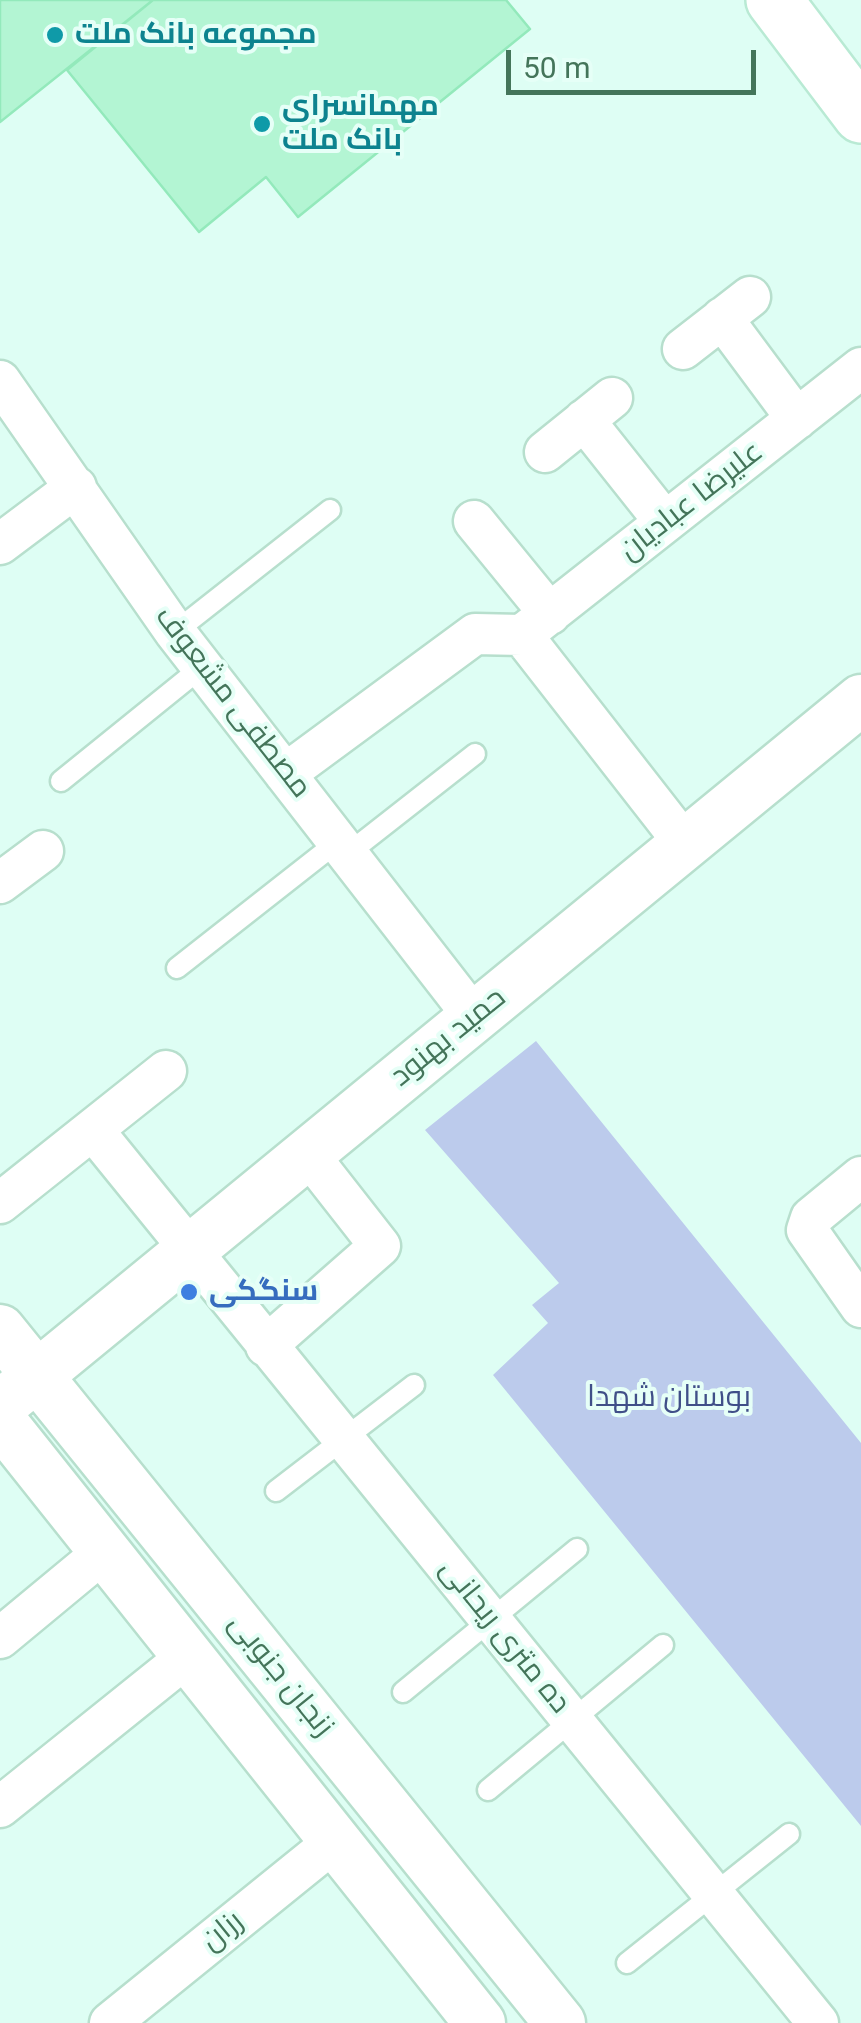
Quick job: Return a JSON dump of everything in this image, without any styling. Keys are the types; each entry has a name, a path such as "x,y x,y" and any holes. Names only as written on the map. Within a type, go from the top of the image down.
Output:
{"main road":[{"path":"781,3 861,115"}],"street":[{"path":"682,349 736,307 797,419"},
{"name":"علیرضا عبادیان","path":"536,624 861,368"},
{"name":"مصطفی مشعوف","path":"0,381 175,632 345,846 474,1017"},
{"path":"545,452 598,409 665,522"},
{"path":"0,544 76,487"},
{"path":"474,521 536,624 685,844"},
{"path":"286,774 476,634 536,624"},
{"name":"حمید بهنود","path":"18,1391 861,700"},
{"path":"0,882 44,851"},
{"path":"0,1203 166,1071"},
{"name":"ده متری ریحانی","path":"93,1130 818,2023"},
{"path":"266,1346 380,1246 308,1154"},
{"path":"861,1178 811,1218 807,1230 861,1307"},
{"name":"زنجان جنوبی","path":"0,1330 18,1391 560,2023"},
{"name":"زنجان جنوبی","path":"0,1420 336,1841 471,2020"},
{"path":"0,1638 104,1552"},
{"path":"0,1808 188,1656"},
{"name":"رزان","path":"110,2023 336,1841"}],"lane":[{"path":"175,632 330,510"},
{"path":"61,781 202,668"},
{"path":"177,968 475,754"},
{"path":"276,1491 414,1385"},
{"path":"403,1692 577,1549"},
{"path":"488,1790 663,1645"},
{"path":"628,1963 788,1834"}],"green space":[{"name":"بوستان شهدا","path":"536,1041 861,1443 861,1826 493,1375 548,1323 532,1305 559,1283 425,1130"}],"building":[{"name":"مجموعه بانک ملت","path":"0,0 153,0 0,122"},
{"name":"مهمانسرای بانک ملت","path":"153,0 506,0 530,29 298,217 266,177 199,232 67,70"}],"place":[{"name":"مجموعه بانک ملت","path":"55,35"},
{"name":"مهمانسرای بانک ملت","path":"262,124"},
{"name":"سنگکی","path":"189,1292"}]}
